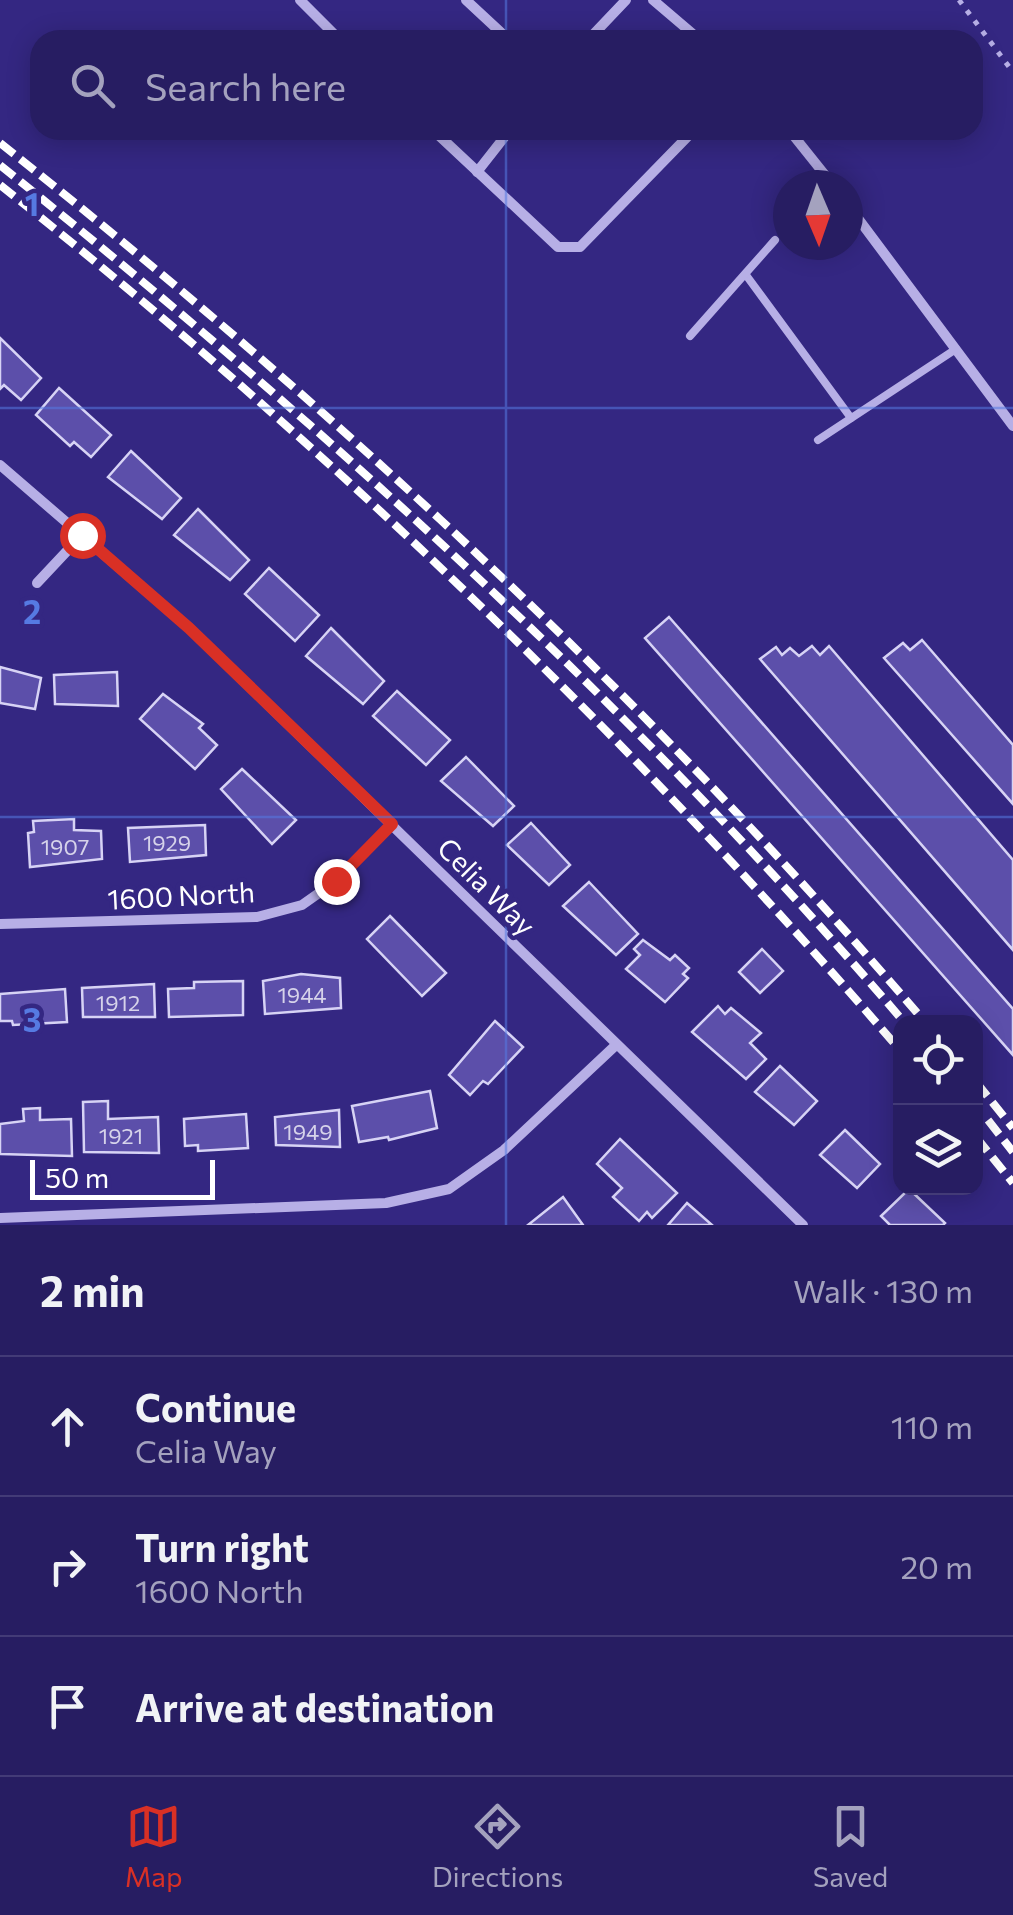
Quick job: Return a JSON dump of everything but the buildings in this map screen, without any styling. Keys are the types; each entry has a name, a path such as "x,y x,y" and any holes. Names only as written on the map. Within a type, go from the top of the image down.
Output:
{"street":[{"path":"300,0 330,30"},
{"path":"466,0 499,30"},
{"path":"598,30 626,0"},
{"path":"653,0 688,30"},
{"path":"443,140 558,247 580,247 684,140"},
{"path":"477,172 502,140"},
{"path":"797,140 821,170"},
{"path":"863,225 1013,426"},
{"name":"Celia Way","path":"0,465 189,628 803,1225"},
{"path":"36,584 82,535"},
{"name":"1600 North","path":"0,924 256,917 302,905 336,881 392,824"},
{"path":"0,1218 386,1203 449,1190 504,1150 616,1045"}],"lane":[{"path":"690,336 773,242"},
{"path":"746,275 851,418"},
{"path":"818,440 956,349"}],"path":[{"path":"960,0 982,30"},
{"path":"983,31 1013,72"}],"railway":[{"path":"0,143 246,346 484,560 711,786 919,1015"},
{"path":"0,165 240,364 472,572 694,791 898,1015"},
{"path":"0,185 240,385 471,596 691,819 893,1042"},
{"path":"983,1091 1013,1128"},
{"path":"988,1120 1013,1152"},
{"path":"983,1146 1013,1183"}],"route":[{"path":"82,535 189,628 392,824 336,881"}]}
